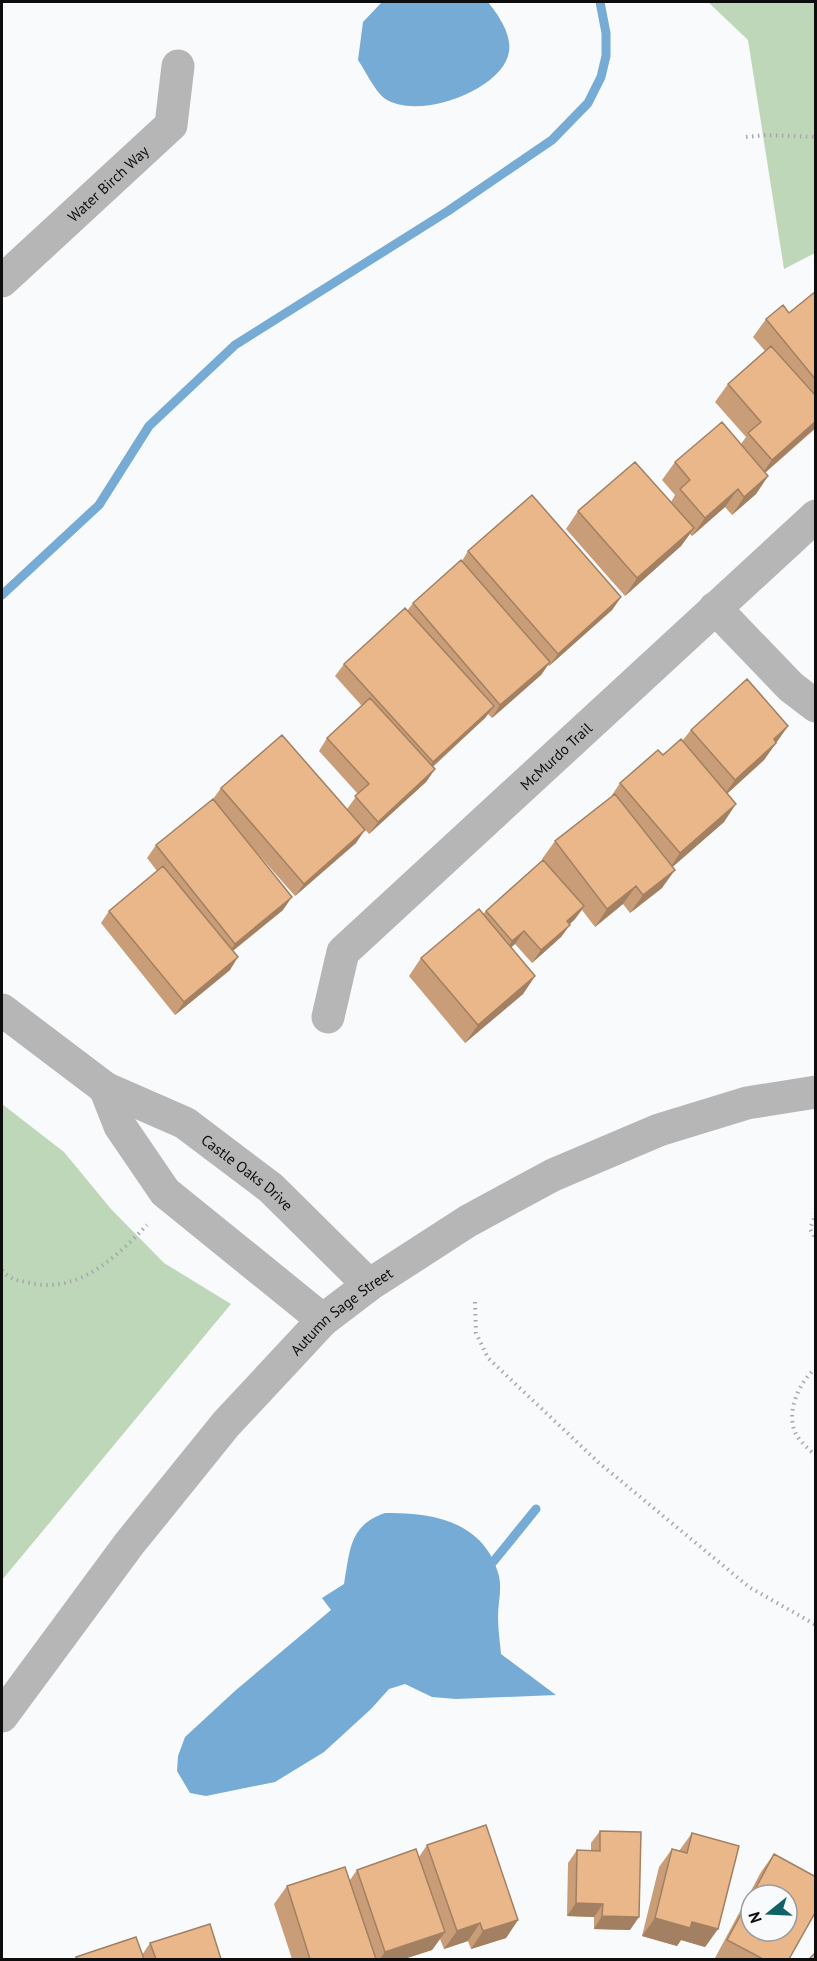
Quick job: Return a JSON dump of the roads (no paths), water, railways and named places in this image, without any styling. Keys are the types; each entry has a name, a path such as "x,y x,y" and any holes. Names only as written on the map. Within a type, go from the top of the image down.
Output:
{"street":[{"name":"Water Birch Way","path":"2,281 171,124 178,66"},
{"name":"McMurdo Trail","path":"328,1017 343,952 816,516"},
{"path":"715,608 791,687 816,706"},
{"name":"Castle Oaks Drive","path":"2,1010 105,1088 185,1123 261,1180 316,1230 369,1285"},
{"path":"105,1088 120,1126 165,1192 322,1320"},
{"name":"Autumn Sage Street","path":"2,1716 169,1493 226,1424 322,1320 369,1285 468,1221 553,1175 659,1130 747,1103 816,1092"}],"water":[{"path":"382,2 488,2 501,20 507,34 508,56 501,69 488,81 454,99 415,106 398,104 384,98 358,60 363,22"},
{"path":"385,1513 438,1518 455,1524 482,1543 492,1558 499,1576 498,1622 501,1654 556,1695 456,1699 432,1697 405,1684 389,1689 371,1709 324,1752 275,1782 206,1796 190,1793 177,1771 178,1756 185,1737 236,1690 331,1610 322,1598 344,1584 350,1550 358,1532 373,1518"}],"waterway":[{"path":"2,595 99,505 149,426 235,345 448,211 552,140 588,103 601,77 606,56 606,33 600,2"},
{"path":"493,1562 536,1509"}]}
